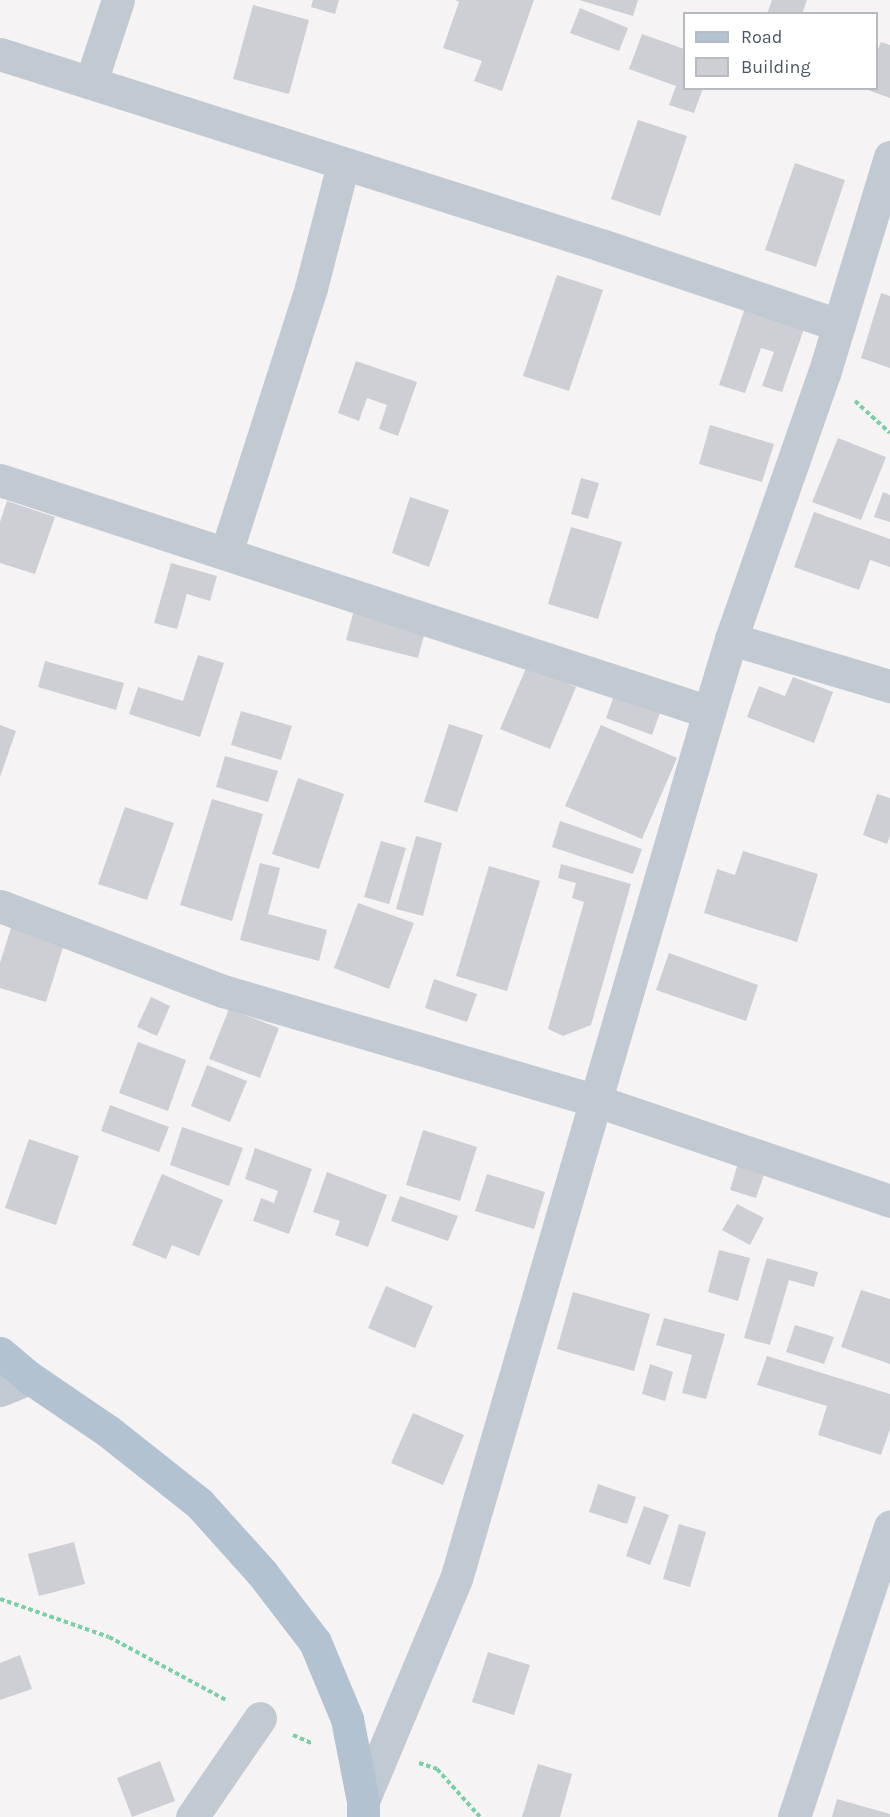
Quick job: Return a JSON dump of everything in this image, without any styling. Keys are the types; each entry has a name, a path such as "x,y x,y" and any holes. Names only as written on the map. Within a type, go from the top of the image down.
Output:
{"main road":[{"path":"0,1353 30,1378 108,1431 199,1503 262,1573 315,1642 347,1719 370,1757 363,1809"}],"street":[{"path":"91,82 118,0"},
{"path":"0,54 602,245 839,325"},
{"path":"370,1757 456,1579 597,1101 708,712 731,639 824,374 890,157"},
{"path":"226,553 310,288 344,164"},
{"path":"0,480 708,712"},
{"path":"731,639 890,686"},
{"path":"0,906 223,991 597,1101 890,1201"},
{"path":"0,1390 30,1378"},
{"path":"794,1817 890,1526"},
{"path":"192,1817 260,1718"}],"path":[{"path":"0,1599 109,1637 289,1734 370,1757 437,1768 480,1817"}],"building":[{"path":"313,0 339,0 335,14 311,7"},
{"path":"455,0 534,0 502,91 474,81 482,61 443,48 459,2"},
{"path":"579,0 638,0 633,16"},
{"path":"772,0 807,0 803,12 768,12"},
{"path":"253,5 309,20 289,94 233,79"},
{"path":"580,8 628,28 619,51 570,33"},
{"path":"642,34 683,49 683,90 702,90 694,113 669,105 676,86 629,69"},
{"path":"881,42 890,45 890,98 868,90 878,90 878,49"},
{"path":"638,120 687,136 660,216 611,199"},
{"path":"795,163 845,180 816,267 765,250"},
{"path":"557,275 603,290 569,391 523,376"},
{"path":"881,293 890,296 890,368 861,358"},
{"path":"747,302 806,323 782,392 762,386 774,352 761,348 745,393 719,385"},
{"path":"356,361 417,382 398,436 379,429 387,405 367,398 359,421 338,413"},
{"path":"710,425 774,444 762,482 699,464"},
{"path":"838,438 886,457 861,520 812,502"},
{"path":"581,478 599,483 588,519 571,514"},
{"path":"883,492 890,495 890,522 874,517"},
{"path":"410,497 449,510 429,567 392,553"},
{"path":"7,501 55,517 35,574 0,563 0,522"},
{"path":"814,512 890,539 890,567 870,560 859,590 794,567"},
{"path":"571,527 622,542 598,619 548,604"},
{"path":"171,563 217,576 210,601 187,594 177,629 154,623"},
{"path":"355,606 427,624 418,658 346,640"},
{"path":"198,655 224,663 200,737 129,714 138,687 183,701"},
{"path":"45,661 124,683 116,710 38,687"},
{"path":"527,666 576,687 550,749 500,729"},
{"path":"793,677 833,692 814,743 747,717 759,686 785,696"},
{"path":"616,690 662,707 652,735 606,718"},
{"path":"241,711 292,726 281,760 231,745"},
{"path":"449,724 483,735 457,812 424,802"},
{"path":"0,725 16,731 0,777"},
{"path":"601,725 677,758 642,839 565,806"},
{"path":"225,756 278,771 268,802 216,787"},
{"path":"298,778 344,794 319,869 272,854"},
{"path":"877,794 890,798 890,836 887,844 863,835"},
{"path":"212,799 263,814 232,921 180,905"},
{"path":"125,807 174,823 147,900 98,884"},
{"path":"560,821 642,849 633,874 552,847"},
{"path":"416,836 442,843 423,916 396,909"},
{"path":"381,841 406,848 389,904 364,897"},
{"path":"743,851 818,874 797,942 704,913 717,869 735,875"},
{"path":"260,863 280,868 268,914 327,930 319,961 240,940"},
{"path":"561,864 631,884 591,1025 563,1036 548,1029 584,902 572,898 576,883 558,878"},
{"path":"489,866 540,881 507,991 456,976"},
{"path":"358,903 414,923 389,989 334,968"},
{"path":"12,925 65,941 46,1002 0,988 0,963"},
{"path":"669,953 758,985 746,1021 656,990"},
{"path":"434,979 477,994 467,1022 425,1008"},
{"path":"151,997 170,1006 157,1036 137,1027"},
{"path":"229,1009 279,1028 260,1078 209,1059"},
{"path":"138,1042 186,1060 168,1111 119,1093"},
{"path":"207,1065 247,1081 230,1122 191,1106"},
{"path":"110,1105 169,1127 159,1152 101,1131"},
{"path":"182,1127 243,1148 229,1186 170,1165"},
{"path":"423,1130 477,1147 460,1201 406,1185"},
{"path":"29,1139 79,1156 56,1225 5,1208"},
{"path":"255,1148 312,1169 289,1234 253,1221 261,1198 274,1203 278,1191 245,1179"},
{"path":"738,1163 765,1172 756,1198 730,1190"},
{"path":"327,1172 387,1195 368,1247 335,1235 340,1221 313,1212"},
{"path":"162,1174 223,1200 199,1256 172,1245 166,1259 132,1245"},
{"path":"487,1174 545,1192 534,1229 475,1211"},
{"path":"400,1196 458,1216 448,1241 391,1221"},
{"path":"737,1204 764,1218 750,1245 722,1230"},
{"path":"719,1250 750,1258 738,1301 708,1292"},
{"path":"767,1258 818,1272 814,1287 789,1280 770,1345 744,1338"},
{"path":"386,1286 433,1306 415,1348 368,1328"},
{"path":"861,1290 890,1299 890,1364 841,1347"},
{"path":"573,1292 650,1314 634,1371 557,1349"},
{"path":"664,1318 725,1334 706,1399 682,1393 692,1355 656,1345"},
{"path":"795,1325 834,1337 824,1364 786,1352"},
{"path":"767,1356 890,1394 890,1429 881,1455 818,1435 827,1406 757,1385"},
{"path":"650,1364 673,1372 665,1401 642,1394"},
{"path":"413,1413 464,1435 443,1485 391,1463"},
{"path":"598,1484 636,1497 627,1524 589,1512"},
{"path":"644,1506 669,1515 650,1565 626,1556"},
{"path":"679,1524 706,1532 690,1587 663,1579"},
{"path":"74,1542 85,1584 39,1596 28,1554"},
{"path":"488,1652 530,1665 514,1715 472,1702"},
{"path":"20,1655 32,1689 0,1700 0,1663"},
{"path":"160,1761 175,1801 132,1817 117,1778"},
{"path":"538,1764 572,1774 560,1817 522,1817"},
{"path":"837,1799 890,1814 890,1817 832,1817"}]}
